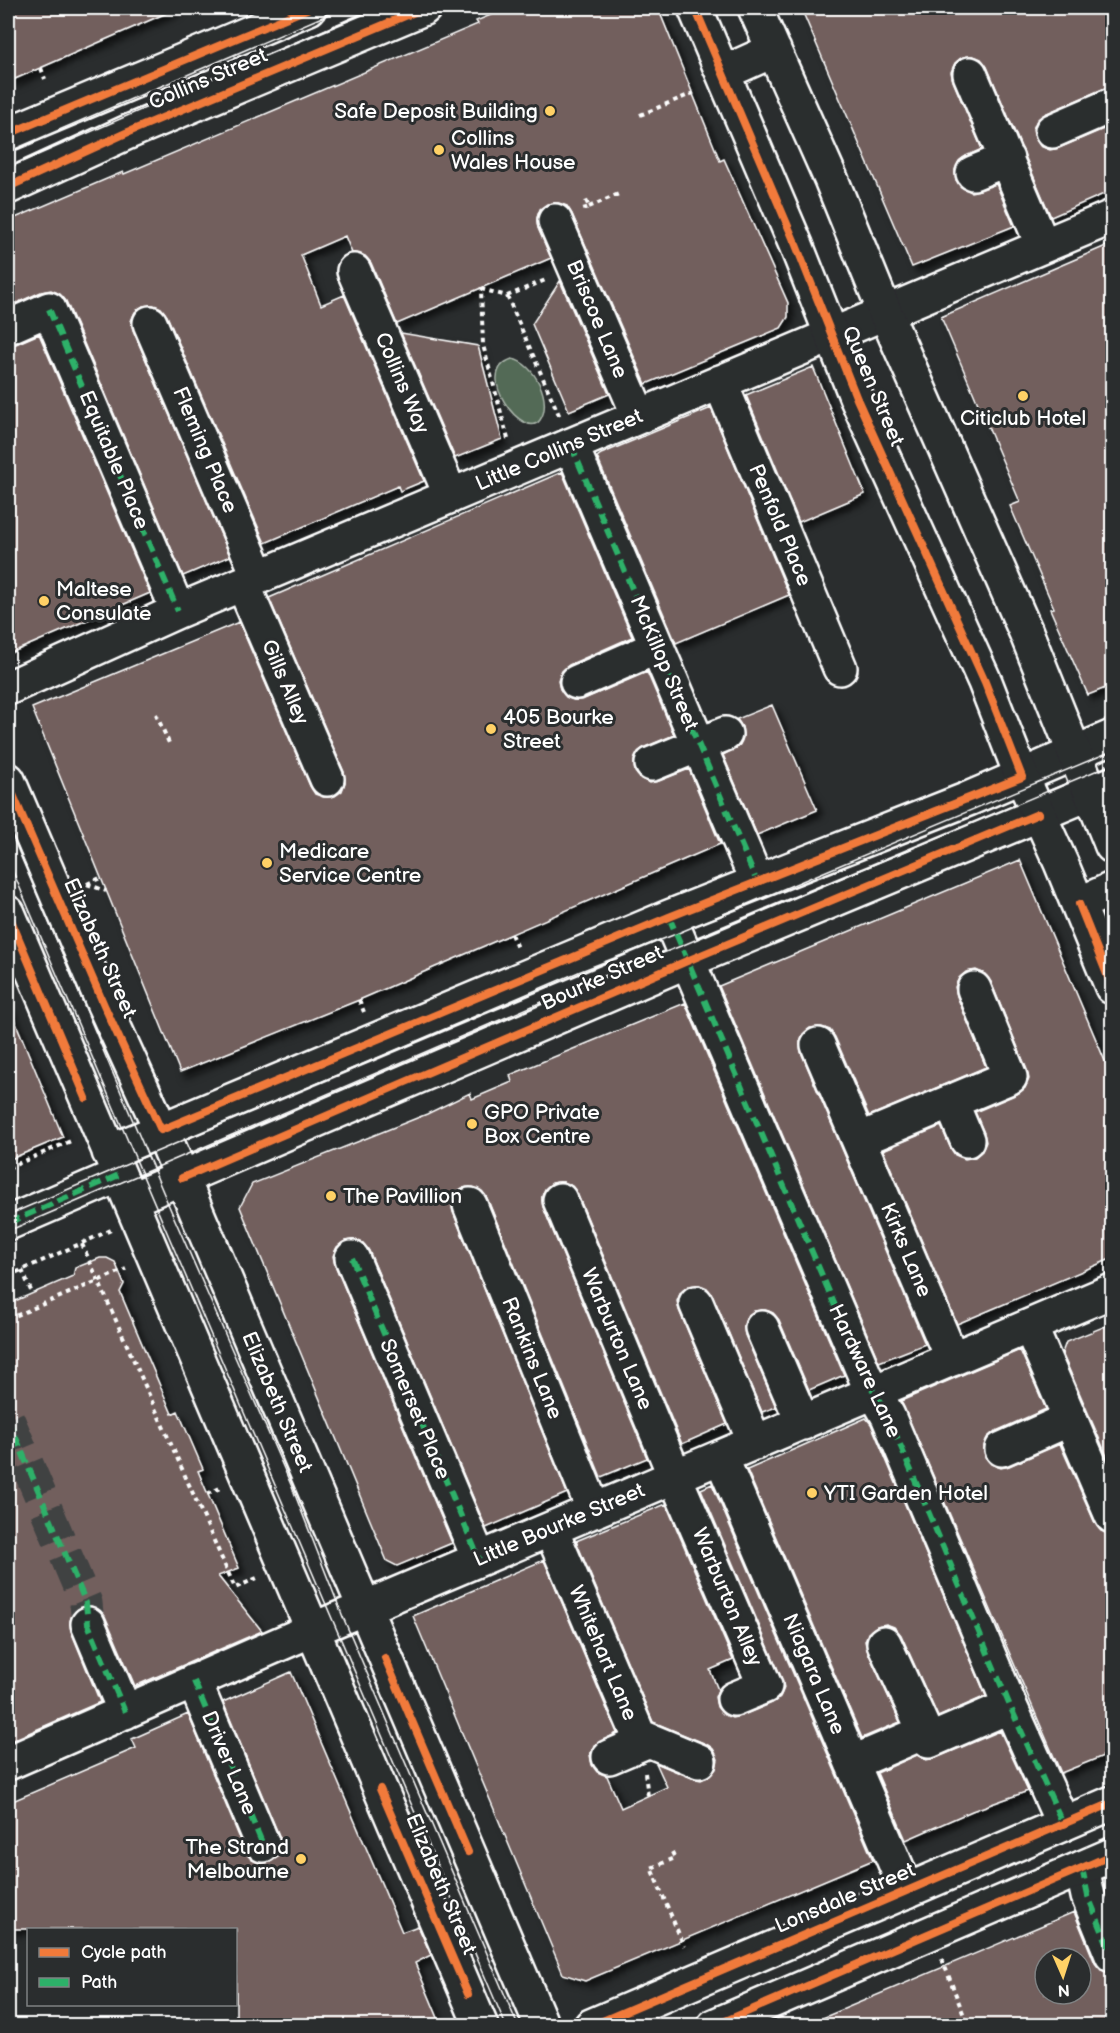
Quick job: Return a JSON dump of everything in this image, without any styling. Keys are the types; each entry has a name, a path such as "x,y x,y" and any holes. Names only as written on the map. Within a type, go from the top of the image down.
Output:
{"street":[{"name":"Collins Street","path":"8,134 309,8"},
{"name":"Collins Street","path":"8,187 126,133 424,8"},
{"name":"Queen Street","path":"695,8 712,81 796,245 857,399 985,682 1022,777 1113,987"},
{"name":"Queen Street","path":"755,8 831,179 885,312 1026,632 1075,752 1102,789 1113,846"},
{"path":"712,81 774,50"},
{"path":"970,74 1043,246"},
{"path":"1052,131 1113,105"},
{"path":"974,173 1006,159"},
{"name":"Little Collins Street","path":"8,688 178,611 451,496 567,434 639,416 1113,217"},
{"name":"Briscoe Lane","path":"555,221 639,416"},
{"name":"Collins Way","path":"354,271 451,496"},
{"name":"Equitable Place","path":"8,327 49,309 178,611"},
{"name":"Fleming Place","path":"150,322 251,580"},
{"name":"Penfold Place","path":"720,382 840,668"},
{"name":"McKillop Street","path":"567,434 657,647 711,739 757,882"},
{"name":"Gills Alley","path":"251,580 327,779"},
{"path":"577,682 657,647"},
{"name":"Bourke Street","path":"119,1188 161,1130 669,917 1022,777 1113,737"},
{"path":"651,764 711,739"},
{"name":"Elizabeth Street","path":"8,780 104,1005 182,1178 543,2025"},
{"name":"Bourke Street","path":"119,1188 182,1178 687,961 1102,789"},
{"path":"1078,904 1113,888"},
{"name":"Elizabeth Street","path":"8,914 119,1188 314,1629 481,2025"},
{"name":"Hardware Lane","path":"669,917 865,1376 888,1416 1010,1706 1082,1868 1088,1896 1113,1955"},
{"path":"859,1140 1010,1077 974,989"},
{"name":"Kirks Lane","path":"818,1046 952,1359"},
{"path":"951,1102 967,1140"},
{"path":"8,1223 119,1188"},
{"name":"Warburton Lane","path":"560,1200 675,1477"},
{"name":"Rankins Lane","path":"470,1205 594,1511"},
{"name":"Somerset Place","path":"352,1258 479,1559"},
{"name":"Little Bourke Street","path":"8,1763 314,1629 1113,1291"},
{"path":"696,1303 755,1443"},
{"path":"1030,1326 1113,1516"},
{"path":"762,1328 803,1423"},
{"path":"1002,1449 1070,1419"},
{"name":"Niagara Lane","path":"721,1457 907,1891"},
{"name":"Warburton Alley","path":"675,1477 765,1686 734,1699"},
{"name":"Whitehart Lane","path":"551,1530 642,1743 609,1757"},
{"path":"88,1624 125,1712"},
{"path":"884,1642 928,1741 1010,1706"},
{"name":"Driver Lane","path":"194,1681 263,1845"},
{"path":"639,1736 699,1761"},
{"path":"852,1763 915,1736"},
{"name":"Lonsdale Street","path":"599,2024 1113,1803"},
{"path":"714,2025 1113,1855"},
{"path":"874,1905 894,1949"}],"path":[{"path":"41,68 45,79"},
{"path":"640,115 712,81"},
{"path":"589,207 621,193"},
{"path":"569,270 581,265"},
{"path":"510,446 483,345 481,289 507,296 549,278"},
{"path":"507,296 567,434"},
{"path":"156,714 169,743"},
{"path":"100,878 87,884 106,891"},
{"path":"511,934 517,948"},
{"path":"359,1000 364,1013"},
{"path":"8,1168 75,1139"},
{"path":"8,1276 82,1244 119,1188"},
{"path":"82,1244 235,1588 263,1576"},
{"path":"22,1270 32,1293"},
{"path":"8,1319 118,1272"},
{"path":"207,1494 224,1486"},
{"path":"672,1852 675,1858 651,1869 684,1946"},
{"path":"942,1958 968,2025"}],"green space":[{"path":"512,359 528,368 540,384 544,403 543,412 540,420 533,424 524,422 514,414 505,403 499,390 497,378 501,367"}],"building":[{"path":"8,8 178,8 8,82"},
{"path":"508,8 658,8 720,161 724,159 788,303 788,317 781,328 646,384 567,206 558,203 547,204 540,209 537,218 538,228 551,258 397,324 371,263 365,256 352,253 345,236 301,255 321,305 344,295 424,481 400,491 398,486 265,543 167,316 161,308 153,305 143,306 135,312 131,321 133,330 230,556 183,576 66,301 60,294 51,290 41,292 8,307 8,221 478,24 476,21"},
{"path":"801,8 1107,8 1113,20 1113,87 1105,88 1045,114 1037,120 1033,129 1040,146 1050,150 1113,125 1113,190 1051,217 987,67 981,59 973,56 963,57 955,63 951,72 982,149 959,161 955,170 956,180 961,187 971,192 996,184 1014,226 912,267"},
{"path":"1113,243 1113,685 1088,695 1050,609 1054,608 1010,506 1020,502 941,317"},
{"path":"560,281 609,394 569,411 532,324"},
{"path":"401,333 478,346 502,439 455,458"},
{"path":"39,334 150,593 8,654 8,345"},
{"path":"813,367 865,494 799,522 746,395"},
{"path":"711,408 789,595 676,643 597,457"},
{"path":"562,472 632,637 569,665 562,671 558,681 560,689 566,697 574,700 584,699 647,672 674,735 638,752 634,761 635,772 641,779 650,783 689,769 720,844 359,1000 180,1072 32,708 239,622 310,786 315,794 324,797 335,796 342,791 345,782 344,772 269,598"},
{"path":"772,705 817,810 757,835 723,755 739,746 743,737 742,727 737,719"},
{"path":"1020,860 1113,1080 1113,1258 957,1324 883,1150 941,1126 955,1155 965,1159 975,1157 982,1151 986,1142 975,1112 1017,1094 1025,1088 1029,1079 1027,1070 991,982 985,974 976,970 966,972 959,978 955,987 986,1067 869,1116 835,1037 830,1030 821,1027 810,1028 803,1034 800,1042 801,1052 925,1344 879,1362 719,986"},
{"path":"685,1003 844,1375 809,1390 779,1320 773,1313 765,1310 754,1311 747,1316 744,1325 745,1335 776,1407 762,1412 713,1296 707,1288 699,1285 689,1286 681,1292 677,1301 679,1310 727,1424 682,1444 577,1193 572,1186 563,1182 552,1183 545,1189 542,1197 543,1207 647,1458 601,1477 487,1198 482,1191 473,1187 462,1188 456,1193 452,1202 453,1212 567,1493 486,1528 369,1251 363,1243 355,1240 345,1241 337,1247 333,1256 335,1265 452,1543 397,1566 387,1561 240,1207 252,1184 427,1114 470,1093 472,1099 512,1082 510,1075"},
{"path":"8,1004 63,1137 8,1160"},
{"path":"100,1258 107,1258 115,1262 124,1284 120,1292 172,1414 178,1411 203,1469 198,1471 239,1568 218,1576 262,1631 135,1686 105,1616 100,1609 91,1606 80,1607 73,1612 70,1621 71,1631 100,1702 8,1742 8,1304 73,1276 75,1268"},
{"path":"1113,1323 1113,1470 1062,1353 1066,1342"},
{"path":"1020,1350 1046,1409 994,1432 987,1438 984,1446 985,1457 991,1464 1001,1468 1060,1444 1095,1523 1101,1531 1113,1534 1113,1752 1061,1773 901,1401"},
{"path":"866,1418 871,1424 986,1696 938,1717 901,1635 894,1627 886,1624 877,1626 868,1633 865,1641 867,1650 900,1722 862,1738 747,1470"},
{"path":"712,1484 873,1860 585,1981 563,1974 413,1616 544,1560 617,1733 594,1745 590,1755 592,1765 597,1772 607,1776 621,1808 667,1787 656,1763 701,1780 710,1776 716,1769 718,1759 713,1749 653,1722 576,1541 666,1504 733,1660 710,1670 718,1690 715,1697 717,1707 723,1714 732,1718 741,1716 772,1703 780,1697 784,1688 701,1489"},
{"path":"291,1672 402,1932 418,1926 431,1955 415,1963 441,2025 236,2025 237,1928 8,1929 8,1803 136,1748 132,1739 188,1714 246,1853 252,1860 261,1864 278,1857 281,1848 280,1838 223,1702"},
{"path":"1000,1731 1028,1791 972,1811 906,1840 877,1773 917,1755 926,1760 936,1758"},
{"path":"1074,1912 1088,1946 1033,1946 1033,2006 1093,2006 1093,1958 1101,1970 1113,1973 1113,2025 806,2025"}],"tunnel":[{"path":"8,1419 86,1603 88,1624"}],"tram line":[{"path":"8,152 343,8"},
{"path":"8,168 374,8"},
{"path":"8,1215 581,971 676,934 1112,751"},
{"path":"8,1231 586,983 681,946 1112,764"},
{"path":"8,825 169,1206 292,1487 343,1617 518,2026"},
{"path":"8,860 506,2026"}],"marked path":[{"path":"49,309 178,611"},
{"path":"571,445 757,882"},
{"path":"669,917 865,1376 888,1416 1010,1706 1063,1824"},
{"path":"8,1223 119,1175"},
{"path":"352,1258 479,1559"},
{"path":"8,1419 86,1603 88,1624 125,1712"},
{"path":"194,1681 263,1845"},
{"path":"1082,1868 1088,1896 1112,1955"}],"cycle path":[{"path":"8,134 309,8"},
{"path":"8,187 126,133 424,8"},
{"path":"11,790 161,1130 669,917 1022,777 985,682 857,399 796,245 695,8"},
{"path":"182,1178 687,961 1038,814"},
{"path":"1079,904 1112,987"},
{"path":"8,913 86,1098"},
{"path":"385,1658 468,1852"},
{"path":"380,1789 468,1994"},
{"path":"591,2026 1112,1803"},
{"path":"714,2026 1112,1855"}],"place":[{"name":"Safe Deposit Building","path":"550,111"},
{"name":"Collins Wales House","path":"439,150"},
{"name":"Citiclub Hotel","path":"1023,396"},
{"name":"Maltese Consulate","path":"44,601"},
{"name":"405 Bourke Street","path":"491,729"},
{"name":"Medicare Service Centre","path":"267,863"},
{"name":"GPO Private Box Centre","path":"472,1124"},
{"name":"The Pavillion","path":"331,1196"},
{"name":"YTI Garden Hotel","path":"812,1493"},
{"name":"The Strand Melbourne","path":"301,1859"}]}
